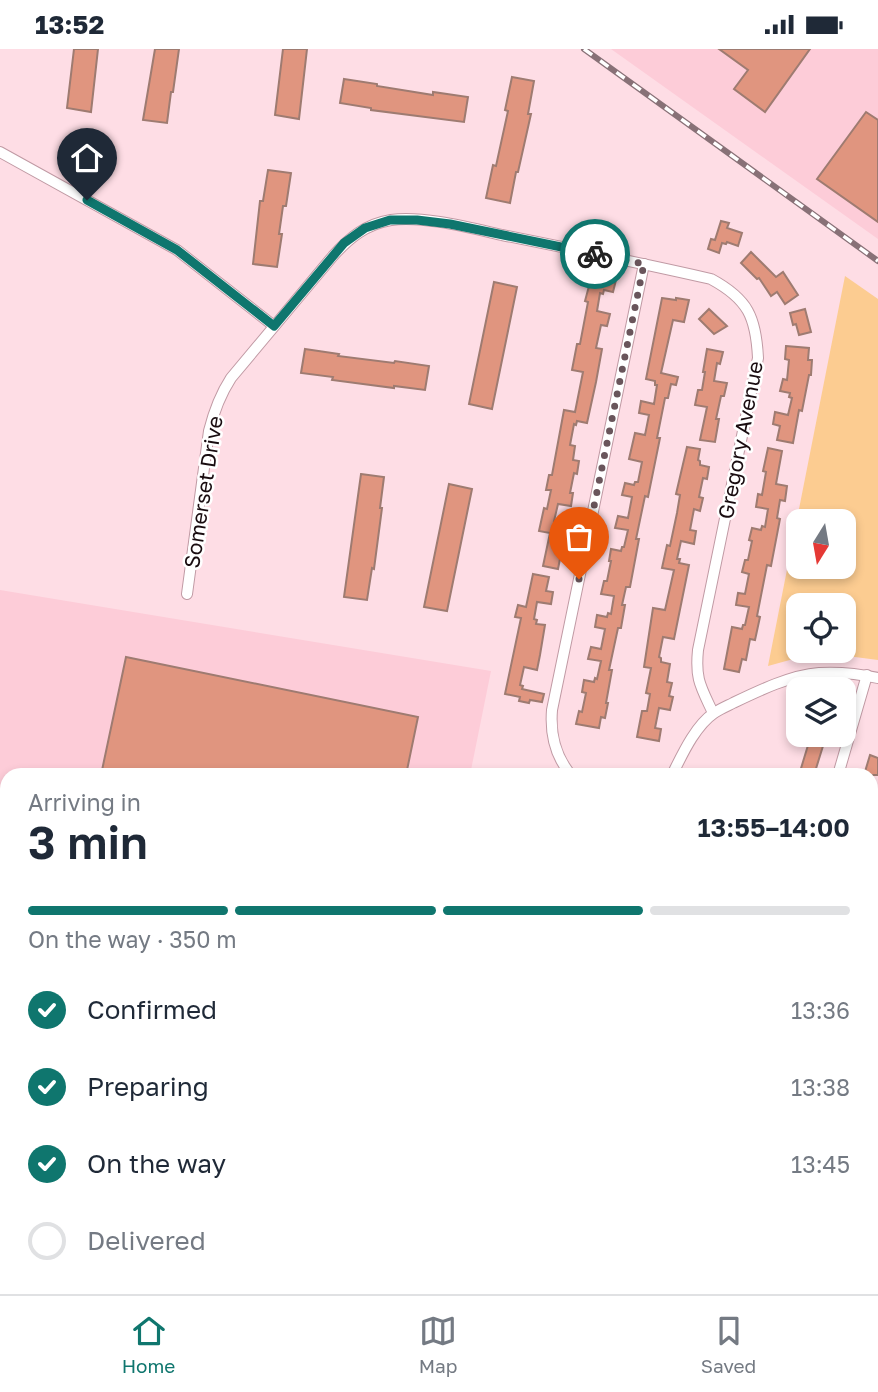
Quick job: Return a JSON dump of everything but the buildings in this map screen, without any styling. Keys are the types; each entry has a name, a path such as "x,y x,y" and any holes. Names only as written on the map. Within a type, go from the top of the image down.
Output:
{"street":[{"path":"0,152 177,250 274,326"},
{"name":"Gregory Avenue","path":"274,326 344,243 365,228 390,220 450,224 711,279 729,288 745,306 754,325 758,358 698,650 696,668 699,681 713,713"},
{"path":"565,768 554,745 552,710 644,264"},
{"name":"Somerset Drive","path":"187,594 214,411 231,378 274,326"},
{"path":"676,768 684,751 713,713 748,695 779,682 818,673 878,678"},
{"path":"840,768 867,675"}],"shaded area":[{"path":"611,49 878,49 878,239 750,148"},
{"path":"845,276 878,299 878,660 856,657 856,593 786,593 786,661 768,666 786,575 786,579 856,579 856,509 799,509"},
{"path":"0,590 491,671 471,768 0,768"}],"railway":[{"path":"584,49 878,261"}],"way so far":[{"path":"579,579 644,264 595,254"}],"route":[{"path":"87,200 177,250 274,326 344,243 376,223 402,219 450,224 595,254"}]}
